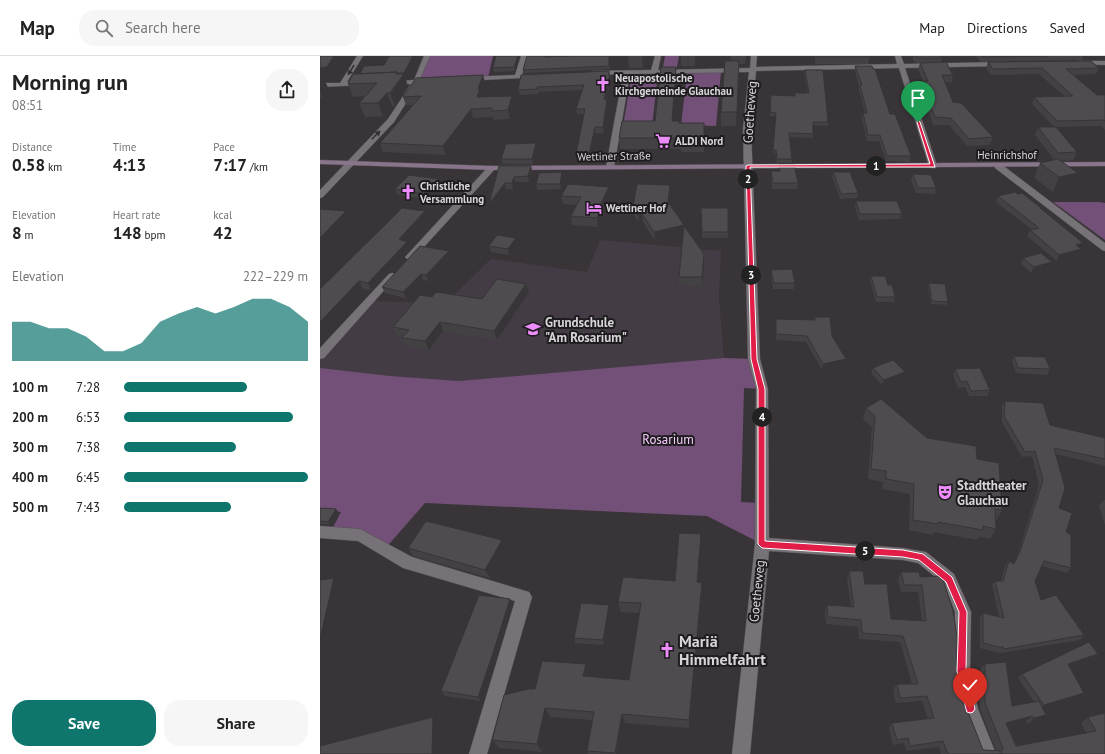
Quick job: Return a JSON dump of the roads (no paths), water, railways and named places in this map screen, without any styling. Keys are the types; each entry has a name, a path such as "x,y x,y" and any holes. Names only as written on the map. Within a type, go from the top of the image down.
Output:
{"street":[{"path":"342,84 360,56"},
{"path":"320,195 349,163 392,120 416,82 427,56"},
{"path":"518,76 524,56"},
{"path":"654,71 658,56"},
{"name":"Goetheweg","path":"741,754 762,544 762,389 754,359 747,130 754,56"},
{"path":"898,56 933,166"},
{"path":"1074,63 1105,63"},
{"path":"588,73 1010,64"},
{"path":"610,167 627,72"},
{"path":"456,80 541,75"},
{"path":"386,83 440,80"},
{"path":"320,86 372,83"},
{"name":"Wettiner Straße","path":"320,162 492,168 933,166"},
{"name":"Heinrichshof","path":"933,166 1105,164"},
{"path":"998,166 1105,248"},
{"path":"320,355 492,168"},
{"path":"320,532 360,535 408,563 524,597 478,754"},
{"path":"762,544 903,554 921,557 949,579 963,612 962,671 970,709 987,754"}],"place":[{"name":"Neuapostolische Kirchgemeinde Glauchau","path":"603,84"},
{"name":"ALDI Nord","path":"663,141"},
{"name":"Christliche Versammlung","path":"408,192"},
{"name":"Wettiner Hof","path":"594,208"},
{"name":"Grundschule \"Am Rosarium\"","path":"533,329"},
{"name":"Stadttheater Glauchau","path":"945,492"},
{"name":"Mariä Himmelfahrt","path":"667,650"}],"park label":[{"name":"Rosarium","path":"668,439"}]}
